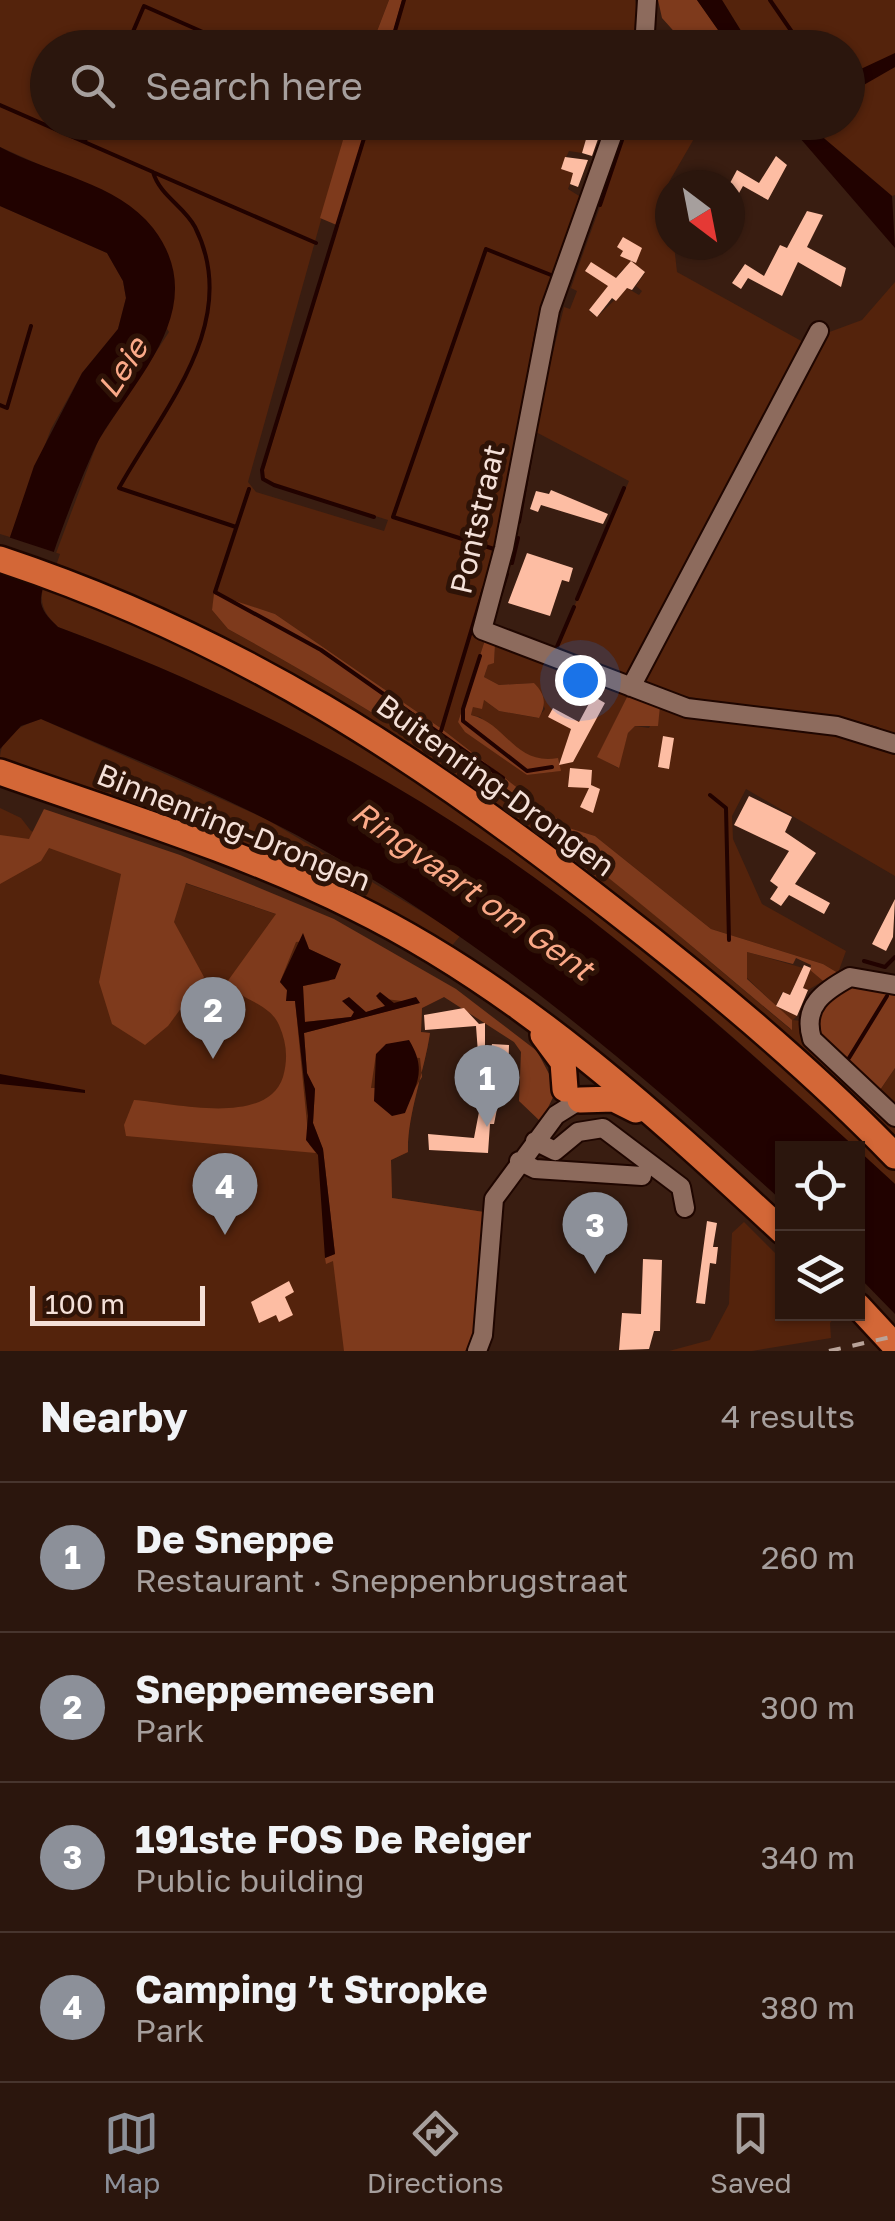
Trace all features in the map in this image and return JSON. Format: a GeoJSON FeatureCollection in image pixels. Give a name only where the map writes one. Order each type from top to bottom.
{"type":"FeatureCollection","features":[{"type":"Feature","properties":{"kind":"highway","name":"Buitenring-Drongen"},"geometry":{"type":"LineString","coordinates":[[0,559],[85,589],[276,678],[349,719],[502,821],[676,958],[895,1156]]}},
{"type":"Feature","properties":{"kind":"highway","name":"Binnenring-Drongen"},"geometry":{"type":"LineString","coordinates":[[0,772],[250,861],[343,901],[443,956],[535,1017],[654,1113],[775,1224]]}},
{"type":"Feature","properties":{"kind":"highway"},"geometry":{"type":"LineString","coordinates":[[535,1017],[563,1062],[572,1094],[614,1098],[654,1113]]}},
{"type":"Feature","properties":{"kind":"highway"},"geometry":{"type":"LineString","coordinates":[[865,1314],[895,1346]]}},
{"type":"Feature","properties":{"kind":"street"},"geometry":{"type":"LineString","coordinates":[[645,30],[646,0]]}},
{"type":"Feature","properties":{"kind":"street","name":"Pontstraat"},"geometry":{"type":"LineString","coordinates":[[611,140],[550,310],[504,548],[481,624],[488,634],[687,708],[838,726],[895,744]]}},
{"type":"Feature","properties":{"kind":"street"},"geometry":{"type":"LineString","coordinates":[[631,688],[819,331]]}},
{"type":"Feature","properties":{"kind":"street"},"geometry":{"type":"LineString","coordinates":[[895,985],[850,977],[820,996],[810,1014],[812,1039],[895,1117]]}},
{"type":"Feature","properties":{"kind":"street"},"geometry":{"type":"LineString","coordinates":[[477,1351],[483,1335],[494,1199],[519,1160],[572,1094]]}},
{"type":"Feature","properties":{"kind":"street"},"geometry":{"type":"LineString","coordinates":[[534,1141],[556,1152],[578,1132],[603,1128],[680,1187],[685,1208]]}},
{"type":"Feature","properties":{"kind":"street"},"geometry":{"type":"LineString","coordinates":[[519,1160],[535,1169],[642,1176]]}},
{"type":"Feature","properties":{"kind":"shaded area"},"geometry":{"type":"Polygon","coordinates":[[[0,0],[389,0],[378,30],[30,30],[30,140],[343,140],[248,482],[256,492],[384,531],[388,520],[261,480],[363,140],[586,140],[582,153],[569,151],[561,168],[578,162],[568,189],[584,199],[553,277],[486,637],[458,722],[527,775],[560,771],[521,753],[480,717],[471,715],[473,706],[484,700],[499,711],[538,718],[545,709],[534,683],[499,685],[484,677],[488,665],[494,662],[495,645],[628,695],[598,757],[618,768],[628,733],[635,726],[649,728],[660,706],[683,717],[836,734],[895,753],[895,876],[746,789],[732,816],[733,839],[762,904],[846,951],[838,973],[823,964],[711,929],[595,836],[569,828],[442,729],[275,614],[215,595],[212,610],[228,629],[404,733],[543,827],[790,1029],[791,1020],[777,1006],[797,1016],[793,1020],[816,1023],[879,1092],[895,1068],[895,1184],[865,1157],[865,1141],[847,1141],[648,965],[489,846],[334,752],[226,697],[58,627],[50,618],[44,610],[43,588],[98,441],[169,332],[72,179],[0,147],[0,0]]]}},
{"type":"Feature","properties":{"kind":"shaded area"},"geometry":{"type":"Polygon","coordinates":[[[389,0],[402,0],[394,30],[378,30],[389,0]]]}},
{"type":"Feature","properties":{"kind":"shaded area"},"geometry":{"type":"Polygon","coordinates":[[[402,0],[635,0],[638,19],[636,30],[394,30],[402,0]]]}},
{"type":"Feature","properties":{"kind":"shaded area"},"geometry":{"type":"Polygon","coordinates":[[[658,0],[697,0],[718,30],[673,30],[662,18],[658,0]]]}},
{"type":"Feature","properties":{"kind":"shaded area"},"geometry":{"type":"Polygon","coordinates":[[[722,0],[895,0],[895,55],[865,68],[865,30],[741,30],[722,0]]]}},
{"type":"Feature","properties":{"kind":"shaded area"},"geometry":{"type":"Polygon","coordinates":[[[895,67],[892,196],[826,140],[865,140],[865,80],[895,67]]]}},
{"type":"Feature","properties":{"kind":"shaded area"},"geometry":{"type":"Polygon","coordinates":[[[343,140],[363,140],[339,226],[320,218],[343,140]]]}},
{"type":"Feature","properties":{"kind":"shaded area"},"geometry":{"type":"Polygon","coordinates":[[[624,140],[693,140],[676,170],[655,170],[655,260],[676,260],[677,272],[805,343],[630,677],[557,646],[629,481],[534,431],[564,307],[570,309],[577,291],[571,288],[624,140]],[[640,268],[623,269],[589,311],[597,317],[627,288],[639,295],[642,291],[636,286],[645,273],[640,268]]]}},
{"type":"Feature","properties":{"kind":"shaded area"},"geometry":{"type":"Polygon","coordinates":[[[0,206],[107,253],[123,281],[126,298],[118,329],[82,373],[51,429],[10,537],[0,534],[0,206]]]}},
{"type":"Feature","properties":{"kind":"shaded area"},"geometry":{"type":"Polygon","coordinates":[[[895,282],[895,738],[670,693],[642,681],[824,334],[862,320],[895,282]]]}},
{"type":"Feature","properties":{"kind":"shaded area"},"geometry":{"type":"Polygon","coordinates":[[[214,594],[275,614],[442,729],[569,828],[595,836],[711,929],[823,964],[838,973],[823,981],[810,970],[811,965],[796,958],[793,964],[747,952],[747,979],[792,1020],[792,1030],[616,884],[507,801],[370,711],[228,629],[212,610],[214,594]]]}},
{"type":"Feature","properties":{"kind":"shaded area"},"geometry":{"type":"Polygon","coordinates":[[[486,637],[495,645],[494,663],[488,665],[484,677],[499,685],[534,683],[544,704],[539,718],[499,711],[484,700],[482,709],[473,707],[471,715],[483,719],[531,756],[558,758],[561,771],[527,775],[465,732],[458,722],[486,637]]]}},
{"type":"Feature","properties":{"kind":"shaded area"},"geometry":{"type":"Polygon","coordinates":[[[628,695],[660,706],[658,726],[635,726],[628,733],[619,768],[597,757],[628,695]]]}},
{"type":"Feature","properties":{"kind":"shaded area"},"geometry":{"type":"Polygon","coordinates":[[[41,719],[266,819],[461,935],[448,950],[0,760],[7,738],[41,719]]]}},
{"type":"Feature","properties":{"kind":"shaded area"},"geometry":{"type":"Polygon","coordinates":[[[0,808],[21,818],[31,831],[305,924],[444,997],[422,1008],[421,1032],[430,1033],[410,1123],[408,1152],[391,1160],[392,1198],[484,1212],[465,1351],[0,1351],[0,808]]]}},
{"type":"Feature","properties":{"kind":"shaded area"},"geometry":{"type":"Polygon","coordinates":[[[44,809],[180,855],[334,919],[456,989],[537,1051],[557,1089],[541,1122],[519,1101],[521,1052],[514,1042],[444,997],[422,1008],[421,1032],[430,1033],[422,1073],[420,1058],[376,1054],[371,1088],[415,1088],[420,1081],[408,1152],[391,1160],[392,1198],[484,1212],[476,1334],[465,1351],[344,1351],[333,1261],[326,1264],[325,1258],[335,1254],[323,1149],[313,1123],[315,1089],[307,1074],[304,1033],[419,1003],[377,998],[386,1006],[351,1017],[304,1022],[303,986],[329,981],[341,964],[309,949],[306,941],[296,942],[280,982],[295,1000],[309,1144],[316,1153],[126,1136],[124,1125],[134,1100],[239,1107],[259,1102],[274,1092],[286,1064],[279,1025],[268,1011],[227,982],[276,914],[186,883],[174,922],[204,977],[168,1026],[145,1045],[112,1024],[99,982],[121,874],[49,848],[41,861],[0,884],[0,835],[29,839],[44,809]]]}},
{"type":"Feature","properties":{"kind":"shaded area"},"geometry":{"type":"Polygon","coordinates":[[[747,952],[810,970],[823,981],[808,990],[795,984],[790,995],[782,992],[776,1006],[747,978],[747,952]]]}},
{"type":"Feature","properties":{"kind":"shaded area"},"geometry":{"type":"Polygon","coordinates":[[[852,983],[895,991],[895,1068],[878,1093],[818,1035],[819,1008],[852,983]]]}},
{"type":"Feature","properties":{"kind":"shaded area"},"geometry":{"type":"Polygon","coordinates":[[[744,1222],[775,1253],[775,1321],[832,1321],[831,1338],[752,1351],[669,1351],[710,1340],[729,1304],[732,1233],[744,1222]]]}},
{"type":"Feature","properties":{"kind":"water"},"geometry":{"type":"Polygon","coordinates":[[[697,0],[722,0],[741,30],[718,30],[697,0]]]}},
{"type":"Feature","properties":{"kind":"water"},"geometry":{"type":"Polygon","coordinates":[[[895,53],[895,67],[865,84],[865,67],[895,53]]]}},
{"type":"Feature","properties":{"kind":"water"},"geometry":{"type":"Polygon","coordinates":[[[802,140],[826,140],[892,196],[895,248],[802,140]]]}},
{"type":"Feature","properties":{"kind":"water"},"geometry":{"type":"Polygon","coordinates":[[[0,147],[102,189],[138,212],[153,228],[169,257],[175,284],[172,312],[163,338],[100,438],[65,521],[42,591],[41,603],[48,616],[58,627],[226,697],[334,752],[489,846],[632,952],[848,1141],[775,1141],[775,1195],[569,1018],[456,934],[337,858],[229,801],[41,719],[21,726],[0,749],[0,567],[34,466],[82,373],[118,329],[126,298],[123,281],[107,253],[0,206],[0,147]]]}},
{"type":"Feature","properties":{"kind":"water"},"geometry":{"type":"Polygon","coordinates":[[[303,933],[309,949],[341,964],[335,979],[303,986],[305,1022],[351,1017],[354,1012],[342,1001],[349,997],[366,1012],[385,1006],[376,996],[380,992],[394,1003],[416,997],[420,1003],[304,1033],[307,1073],[315,1089],[313,1123],[323,1149],[335,1254],[325,1258],[318,1155],[306,1140],[308,1116],[295,1001],[286,1001],[287,990],[280,982],[303,933]]]}},
{"type":"Feature","properties":{"kind":"water"},"geometry":{"type":"Polygon","coordinates":[[[409,1040],[418,1060],[418,1076],[405,1113],[392,1116],[374,1101],[376,1054],[386,1044],[409,1040]]]}},
{"type":"Feature","properties":{"kind":"water"},"geometry":{"type":"Polygon","coordinates":[[[0,1074],[85,1090],[85,1093],[0,1084],[0,1074]]]}},
{"type":"Feature","properties":{"kind":"water"},"geometry":{"type":"Polygon","coordinates":[[[865,1156],[895,1184],[895,1314],[865,1283],[865,1156]]]}},
{"type":"Feature","properties":{"kind":"pier"},"geometry":{"type":"Polygon","coordinates":[[[5,536],[60,554],[49,586],[0,551],[5,536]]]}},
{"type":"Feature","properties":{"kind":"building"},"geometry":{"type":"Polygon","coordinates":[[[586,140],[598,140],[592,156],[582,153],[586,140]]]}},
{"type":"Feature","properties":{"kind":"building"},"geometry":{"type":"Polygon","coordinates":[[[776,156],[787,165],[768,200],[745,187],[745,175],[759,183],[776,156]]]}},
{"type":"Feature","properties":{"kind":"building"},"geometry":{"type":"Polygon","coordinates":[[[565,157],[588,160],[578,187],[570,184],[573,173],[561,169],[565,157]]]}},
{"type":"Feature","properties":{"kind":"building"},"geometry":{"type":"Polygon","coordinates":[[[807,211],[823,215],[807,247],[846,268],[841,287],[798,262],[782,296],[748,278],[741,289],[732,283],[745,264],[764,276],[780,245],[787,248],[807,211]]]}},
{"type":"Feature","properties":{"kind":"building"},"geometry":{"type":"Polygon","coordinates":[[[623,237],[642,248],[636,263],[620,256],[623,251],[617,247],[623,237]]]}},
{"type":"Feature","properties":{"kind":"building"},"geometry":{"type":"Polygon","coordinates":[[[631,261],[645,272],[632,290],[627,288],[616,301],[612,298],[597,317],[589,310],[608,286],[585,271],[591,262],[616,278],[631,261]]]}},
{"type":"Feature","properties":{"kind":"building"},"geometry":{"type":"Polygon","coordinates":[[[551,490],[608,514],[603,524],[541,505],[538,512],[530,509],[536,491],[549,494],[551,490]]]}},
{"type":"Feature","properties":{"kind":"building"},"geometry":{"type":"Polygon","coordinates":[[[527,553],[573,568],[569,582],[562,580],[550,616],[508,603],[527,553]]]}},
{"type":"Feature","properties":{"kind":"building"},"geometry":{"type":"Polygon","coordinates":[[[593,696],[605,703],[573,762],[559,765],[571,729],[548,717],[553,708],[579,722],[593,696]]]}},
{"type":"Feature","properties":{"kind":"building"},"geometry":{"type":"Polygon","coordinates":[[[663,736],[674,738],[669,769],[658,767],[663,736]]]}},
{"type":"Feature","properties":{"kind":"building"},"geometry":{"type":"Polygon","coordinates":[[[570,768],[592,770],[591,785],[600,789],[593,813],[580,807],[589,788],[568,787],[570,768]]]}},
{"type":"Feature","properties":{"kind":"building"},"geometry":{"type":"Polygon","coordinates":[[[749,796],[792,817],[785,832],[816,853],[795,884],[830,903],[824,914],[789,895],[781,906],[770,899],[778,887],[770,881],[789,851],[734,825],[749,796]]]}},
{"type":"Feature","properties":{"kind":"building"},"geometry":{"type":"Polygon","coordinates":[[[895,899],[893,937],[886,951],[872,944],[895,899]]]}},
{"type":"Feature","properties":{"kind":"building"},"geometry":{"type":"Polygon","coordinates":[[[804,965],[811,968],[803,988],[808,990],[797,1016],[776,1006],[783,992],[790,995],[804,965]]]}},
{"type":"Feature","properties":{"kind":"building"},"geometry":{"type":"Polygon","coordinates":[[[464,1008],[479,1024],[485,1023],[485,1052],[478,1053],[476,1026],[425,1030],[424,1015],[464,1008]]]}},
{"type":"Feature","properties":{"kind":"building"},"geometry":{"type":"Polygon","coordinates":[[[492,1044],[509,1045],[508,1080],[507,1094],[500,1094],[494,1124],[490,1124],[488,1153],[429,1150],[428,1134],[474,1138],[492,1044]]]}},
{"type":"Feature","properties":{"kind":"building"},"geometry":{"type":"Polygon","coordinates":[[[707,1221],[717,1223],[713,1247],[718,1247],[716,1264],[710,1263],[705,1304],[696,1303],[707,1221]]]}},
{"type":"Feature","properties":{"kind":"building"},"geometry":{"type":"Polygon","coordinates":[[[643,1259],[662,1260],[660,1331],[654,1331],[649,1349],[619,1350],[622,1313],[641,1314],[643,1259]]]}},
{"type":"Feature","properties":{"kind":"building"},"geometry":{"type":"Polygon","coordinates":[[[289,1281],[294,1292],[285,1297],[293,1315],[279,1322],[276,1315],[259,1323],[251,1302],[289,1281]]]}},
{"type":"Feature","properties":{"kind":"waterway"},"geometry":{"type":"LineString","coordinates":[[395,30],[404,0]]}},
{"type":"Feature","properties":{"kind":"waterway"},"geometry":{"type":"LineString","coordinates":[[770,0],[791,30]]}},
{"type":"Feature","properties":{"kind":"waterway"},"geometry":{"type":"LineString","coordinates":[[134,30],[144,6],[198,30]]}},
{"type":"Feature","properties":{"kind":"waterway"},"geometry":{"type":"LineString","coordinates":[[0,105],[30,118]]}},
{"type":"Feature","properties":{"kind":"waterway"},"geometry":{"type":"LineString","coordinates":[[80,140],[153,172],[161,188],[195,227],[207,262],[209,297],[203,331],[191,364],[119,488],[236,527]]}},
{"type":"Feature","properties":{"kind":"waterway"},"geometry":{"type":"LineString","coordinates":[[363,140],[262,470],[263,479],[274,485],[374,517]]}},
{"type":"Feature","properties":{"kind":"waterway"},"geometry":{"type":"LineString","coordinates":[[600,205],[622,140]]}},
{"type":"Feature","properties":{"kind":"waterway"},"geometry":{"type":"LineString","coordinates":[[155,173],[316,243]]}},
{"type":"Feature","properties":{"kind":"waterway"},"geometry":{"type":"LineString","coordinates":[[494,549],[393,517],[486,249],[556,277]]}},
{"type":"Feature","properties":{"kind":"waterway"},"geometry":{"type":"LineString","coordinates":[[0,405],[7,408],[31,326]]}},
{"type":"Feature","properties":{"kind":"waterway"},"geometry":{"type":"LineString","coordinates":[[530,370],[537,330]]}},
{"type":"Feature","properties":{"kind":"waterway"},"geometry":{"type":"LineString","coordinates":[[519,522],[532,448]]}},
{"type":"Feature","properties":{"kind":"waterway"},"geometry":{"type":"LineString","coordinates":[[577,599],[624,488]]}},
{"type":"Feature","properties":{"kind":"waterway"},"geometry":{"type":"LineString","coordinates":[[249,489],[215,592],[321,650],[503,778]]}},
{"type":"Feature","properties":{"kind":"waterway"},"geometry":{"type":"LineString","coordinates":[[512,563],[518,538]]}},
{"type":"Feature","properties":{"kind":"waterway"},"geometry":{"type":"LineString","coordinates":[[500,596],[507,574]]}},
{"type":"Feature","properties":{"kind":"waterway"},"geometry":{"type":"LineString","coordinates":[[441,731],[484,588]]}},
{"type":"Feature","properties":{"kind":"waterway"},"geometry":{"type":"LineString","coordinates":[[556,649],[574,607]]}},
{"type":"Feature","properties":{"kind":"waterway"},"geometry":{"type":"LineString","coordinates":[[480,656],[463,709],[463,721],[527,771],[552,767]]}},
{"type":"Feature","properties":{"kind":"waterway"},"geometry":{"type":"LineString","coordinates":[[852,722],[877,729]]}},
{"type":"Feature","properties":{"kind":"waterway"},"geometry":{"type":"LineString","coordinates":[[710,795],[726,808],[729,940]]}},
{"type":"Feature","properties":{"kind":"waterway"},"geometry":{"type":"LineString","coordinates":[[864,961],[885,967],[895,957]]}},
{"type":"Feature","properties":{"kind":"waterway"},"geometry":{"type":"LineString","coordinates":[[849,1058],[887,996]]}},
{"type":"Feature","properties":{"kind":"railway"},"geometry":{"type":"LineString","coordinates":[[829,1351],[895,1336]]}},
{"type":"Feature","properties":{"kind":"place","name":"Sneppemeersen"},"geometry":{"type":"Point","coordinates":[213,1059]}},
{"type":"Feature","properties":{"kind":"place","name":"De Sneppe"},"geometry":{"type":"Point","coordinates":[487,1127]}},
{"type":"Feature","properties":{"kind":"place","name":"Camping ’t Stropke"},"geometry":{"type":"Point","coordinates":[225,1235]}},
{"type":"Feature","properties":{"kind":"place","name":"191ste FOS De Reiger"},"geometry":{"type":"Point","coordinates":[595,1274]}},
{"type":"Feature","properties":{"kind":"water label","name":"Leie"},"geometry":{"type":"Point","coordinates":[122,367]}},
{"type":"Feature","properties":{"kind":"water label","name":"Ringvaart om Gent"},"geometry":{"type":"Point","coordinates":[473,890]}}]}
